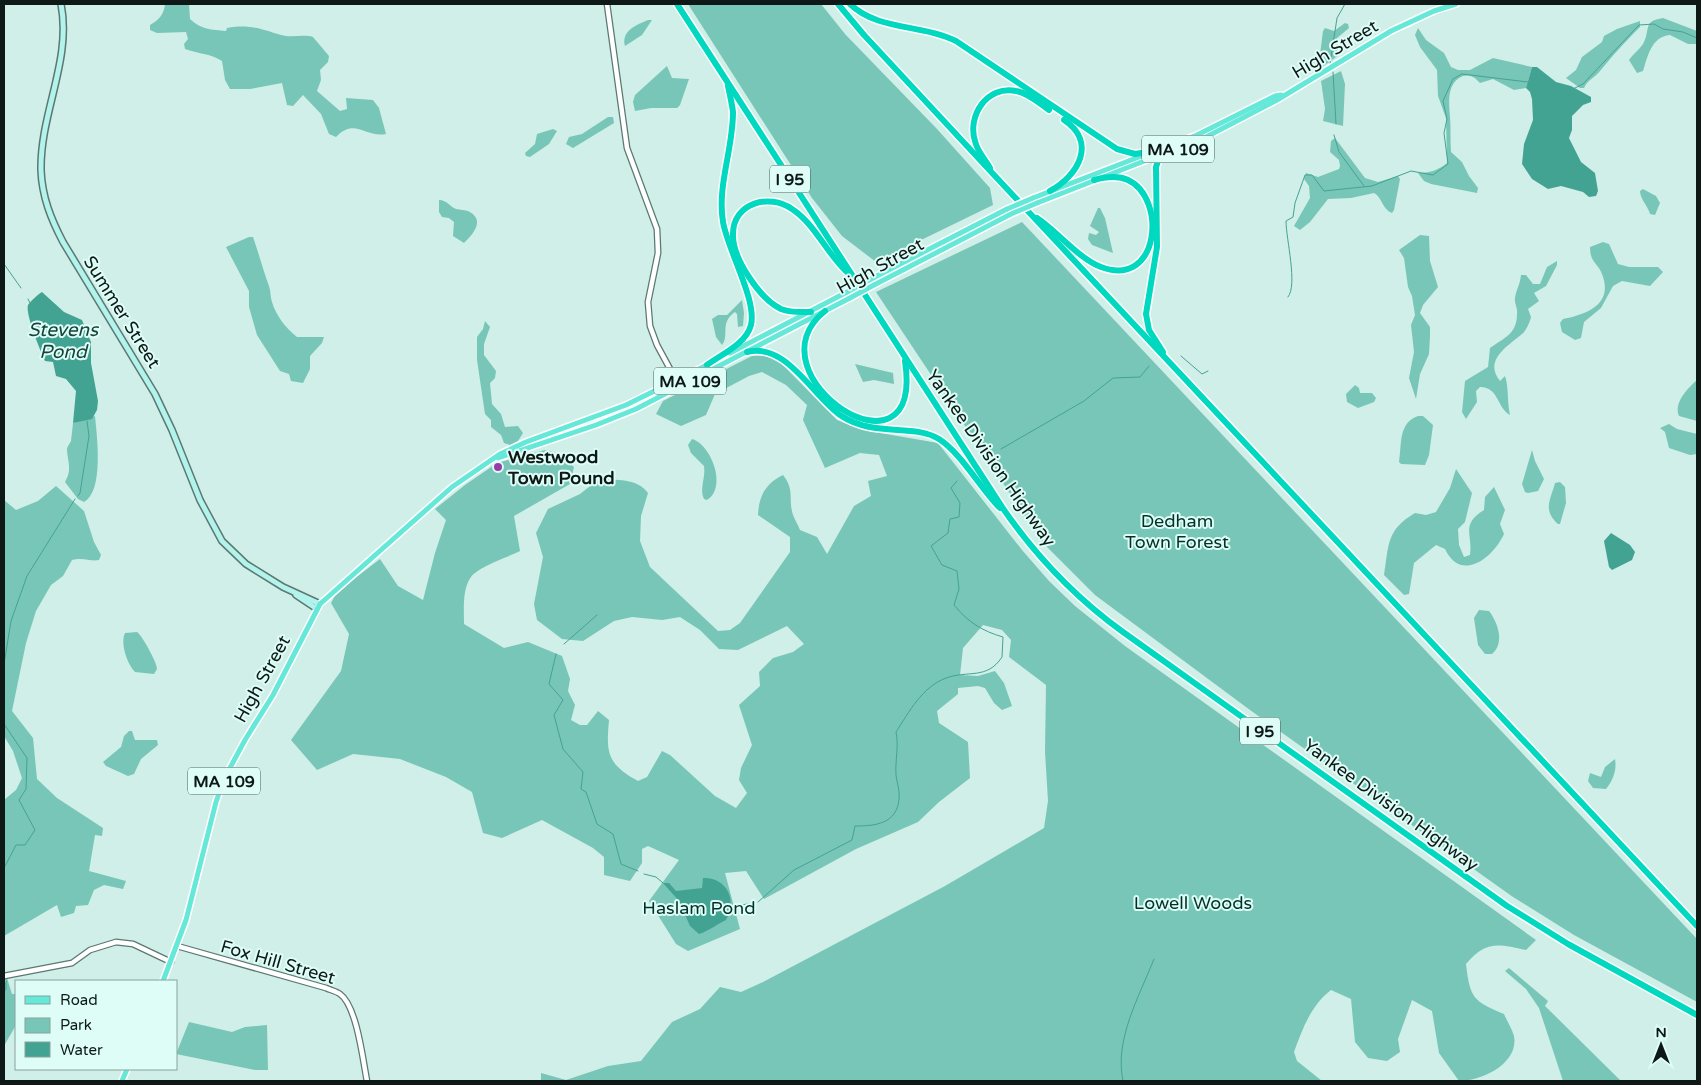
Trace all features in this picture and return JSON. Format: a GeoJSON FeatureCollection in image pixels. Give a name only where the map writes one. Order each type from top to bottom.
{"type":"FeatureCollection","features":[{"type":"Feature","properties":{"kind":"highway","name":"Yankee Division Highway"},"geometry":{"type":"LineString","coordinates":[[677,4],[904,358],[1011,519],[1062,580],[1094,610],[1129,637],[1507,906],[1562,940],[1697,1015]]}},
{"type":"Feature","properties":{"kind":"highway"},"geometry":{"type":"LineString","coordinates":[[838,4],[874,46],[996,178],[1697,926]]}},
{"type":"Feature","properties":{"kind":"highway"},"geometry":{"type":"LineString","coordinates":[[850,4],[872,19],[939,33],[956,41],[1070,119],[1121,151],[1135,154],[1154,151]]}},
{"type":"Feature","properties":{"kind":"highway"},"geometry":{"type":"LineString","coordinates":[[707,364],[742,340],[748,332],[752,319],[750,304],[728,241],[722,213],[722,189],[733,114],[726,80]]}},
{"type":"Feature","properties":{"kind":"highway"},"geometry":{"type":"LineString","coordinates":[[996,178],[975,144],[974,120],[980,106],[992,95],[1004,91],[1016,91],[1028,96],[1067,122],[1079,137],[1081,154],[1075,171],[1050,191]]}},
{"type":"Feature","properties":{"kind":"highway"},"geometry":{"type":"LineString","coordinates":[[1165,153],[1159,158],[1156,167],[1157,247],[1146,314],[1149,330],[1168,361]]}},
{"type":"Feature","properties":{"kind":"highway"},"geometry":{"type":"LineString","coordinates":[[1029,213],[1049,226],[1095,265],[1118,270],[1134,266],[1147,254],[1152,240],[1151,222],[1144,197],[1135,184],[1125,179],[1111,177],[1094,180]]}},
{"type":"Feature","properties":{"kind":"highway"},"geometry":{"type":"LineString","coordinates":[[811,312],[792,312],[777,307],[767,298],[749,275],[737,252],[733,237],[735,223],[745,208],[767,201],[791,208],[838,263],[854,278]]}},
{"type":"Feature","properties":{"kind":"highway"},"geometry":{"type":"LineString","coordinates":[[825,312],[814,321],[806,334],[803,345],[806,359],[812,376],[824,393],[851,415],[861,420],[875,422],[888,419],[897,412],[904,403],[907,390],[904,358]]}},
{"type":"Feature","properties":{"kind":"highway"},"geometry":{"type":"LineString","coordinates":[[747,352],[762,350],[778,355],[828,405],[854,423],[876,429],[925,434],[938,439],[949,448],[991,499],[1011,519]]}},
{"type":"Feature","properties":{"kind":"main road","name":"Summer Street"},"geometry":{"type":"LineString","coordinates":[[61,4],[65,33],[44,138],[41,168],[43,191],[50,216],[63,242],[155,394],[215,531],[227,546],[246,564],[318,606]]}},
{"type":"Feature","properties":{"kind":"main road","name":"High Street"},"geometry":{"type":"LineString","coordinates":[[491,461],[628,412],[825,312],[1011,214],[1208,136],[1277,100],[1282,95],[1391,31],[1434,10],[1456,4]]}},
{"type":"Feature","properties":{"kind":"main road","name":"High Street"},"geometry":{"type":"LineString","coordinates":[[163,980],[177,946],[224,780],[245,740],[274,692],[318,606],[445,493],[491,461],[520,444],[618,408],[811,312],[1007,209],[1191,138],[1275,96],[1282,95]]}},
{"type":"Feature","properties":{"kind":"street"},"geometry":{"type":"LineString","coordinates":[[607,4],[626,142],[631,164],[657,226],[658,246],[648,299],[650,326],[656,345],[676,380]]}},
{"type":"Feature","properties":{"kind":"street"},"geometry":{"type":"LineString","coordinates":[[4,976],[63,966],[72,963],[97,947],[116,942],[133,944],[171,962]]}},
{"type":"Feature","properties":{"kind":"street","name":"Fox Hill Street"},"geometry":{"type":"LineString","coordinates":[[177,946],[326,988],[340,994],[349,1006],[353,1017],[367,1081]]}},
{"type":"Feature","properties":{"kind":"green space"},"geometry":{"type":"Polygon","coordinates":[[[165,4],[189,4],[190,19],[202,27],[226,31],[227,28],[249,27],[285,36],[313,37],[329,56],[328,62],[320,70],[321,80],[317,91],[340,111],[347,109],[346,98],[373,100],[379,108],[386,134],[372,133],[355,128],[343,131],[336,137],[329,134],[321,114],[303,95],[293,106],[287,105],[282,83],[250,89],[230,89],[225,80],[222,61],[213,56],[185,49],[184,44],[188,39],[186,32],[157,33],[150,30],[150,25],[164,11],[165,4]]]}},
{"type":"Feature","properties":{"kind":"green space"},"geometry":{"type":"Polygon","coordinates":[[[688,4],[821,4],[845,34],[937,129],[990,188],[993,205],[876,262],[842,236],[812,198],[688,4]]]}},
{"type":"Feature","properties":{"kind":"green space"},"geometry":{"type":"Polygon","coordinates":[[[1663,18],[1697,31],[1697,44],[1688,44],[1670,35],[1658,39],[1651,48],[1643,71],[1637,73],[1629,60],[1643,44],[1648,27],[1652,21],[1663,18]]]}},
{"type":"Feature","properties":{"kind":"green space"},"geometry":{"type":"Polygon","coordinates":[[[652,20],[642,35],[625,46],[624,41],[627,32],[634,26],[652,20]]]}},
{"type":"Feature","properties":{"kind":"green space"},"geometry":{"type":"Polygon","coordinates":[[[1640,21],[1640,27],[1584,88],[1580,88],[1566,78],[1576,70],[1582,57],[1602,42],[1604,36],[1640,21]]]}},
{"type":"Feature","properties":{"kind":"green space"},"geometry":{"type":"Polygon","coordinates":[[[1345,23],[1348,24],[1349,28],[1337,38],[1339,55],[1318,70],[1323,31],[1325,28],[1334,31],[1345,23]]]}},
{"type":"Feature","properties":{"kind":"green space"},"geometry":{"type":"Polygon","coordinates":[[[1418,28],[1426,40],[1444,53],[1451,67],[1458,70],[1470,70],[1493,58],[1532,67],[1526,88],[1514,90],[1493,79],[1480,83],[1468,75],[1458,79],[1451,88],[1449,100],[1451,152],[1462,162],[1478,188],[1477,193],[1431,184],[1424,181],[1418,173],[1434,171],[1447,163],[1446,118],[1438,96],[1437,70],[1420,47],[1415,35],[1418,28]]]}},
{"type":"Feature","properties":{"kind":"green space"},"geometry":{"type":"Polygon","coordinates":[[[667,66],[672,78],[689,79],[680,105],[677,108],[651,108],[635,111],[633,102],[635,95],[667,66]]]}},
{"type":"Feature","properties":{"kind":"green space"},"geometry":{"type":"Polygon","coordinates":[[[1341,71],[1345,84],[1343,126],[1323,121],[1325,109],[1321,81],[1341,71]]]}},
{"type":"Feature","properties":{"kind":"green space"},"geometry":{"type":"Polygon","coordinates":[[[608,117],[613,117],[614,123],[573,148],[566,144],[569,137],[582,134],[608,117]]]}},
{"type":"Feature","properties":{"kind":"green space"},"geometry":{"type":"Polygon","coordinates":[[[553,129],[557,131],[549,144],[530,157],[526,156],[525,153],[535,144],[537,134],[553,129]]]}},
{"type":"Feature","properties":{"kind":"green space"},"geometry":{"type":"Polygon","coordinates":[[[1335,138],[1365,178],[1378,182],[1398,176],[1400,179],[1394,210],[1392,213],[1389,211],[1374,193],[1351,198],[1328,199],[1310,222],[1300,230],[1294,226],[1310,198],[1309,186],[1304,179],[1306,173],[1318,177],[1339,169],[1339,160],[1330,152],[1331,141],[1335,138]]]}},
{"type":"Feature","properties":{"kind":"green space"},"geometry":{"type":"Polygon","coordinates":[[[1643,189],[1656,196],[1660,203],[1655,215],[1650,214],[1641,197],[1640,191],[1643,189]]]}},
{"type":"Feature","properties":{"kind":"green space"},"geometry":{"type":"Polygon","coordinates":[[[439,200],[456,209],[468,211],[476,219],[477,223],[474,231],[464,243],[453,236],[454,222],[449,218],[442,217],[439,212],[439,200]]]}},
{"type":"Feature","properties":{"kind":"green space"},"geometry":{"type":"Polygon","coordinates":[[[1098,208],[1100,208],[1105,218],[1113,253],[1092,245],[1088,239],[1089,233],[1096,235],[1099,232],[1090,226],[1098,208]]]}},
{"type":"Feature","properties":{"kind":"green space","name":"Dedham Town Forest"},"geometry":{"type":"Polygon","coordinates":[[[1022,222],[1697,939],[1697,1002],[1574,935],[1513,897],[1250,710],[1095,595],[1042,542],[876,292],[1022,222]]]}},
{"type":"Feature","properties":{"kind":"green space"},"geometry":{"type":"Polygon","coordinates":[[[1420,235],[1429,236],[1430,261],[1438,287],[1423,305],[1420,313],[1430,327],[1430,336],[1429,354],[1420,374],[1416,399],[1409,378],[1414,352],[1411,325],[1415,315],[1412,296],[1408,287],[1404,258],[1399,250],[1420,235]]]}},
{"type":"Feature","properties":{"kind":"green space"},"geometry":{"type":"Polygon","coordinates":[[[253,237],[270,288],[272,302],[282,321],[297,337],[324,337],[322,343],[310,356],[310,369],[303,383],[291,381],[289,374],[280,371],[257,335],[249,307],[249,291],[226,247],[253,237]]]}},
{"type":"Feature","properties":{"kind":"green space"},"geometry":{"type":"Polygon","coordinates":[[[1603,242],[1609,244],[1618,264],[1629,267],[1658,267],[1663,272],[1650,286],[1622,281],[1613,286],[1601,308],[1584,322],[1581,338],[1575,340],[1562,332],[1560,323],[1563,319],[1589,311],[1601,301],[1605,285],[1602,274],[1591,256],[1590,247],[1603,242]]]}},
{"type":"Feature","properties":{"kind":"green space"},"geometry":{"type":"Polygon","coordinates":[[[1557,261],[1557,265],[1546,286],[1534,293],[1539,301],[1528,309],[1531,317],[1526,329],[1499,354],[1494,366],[1495,373],[1500,381],[1505,376],[1510,415],[1502,408],[1491,390],[1480,387],[1476,391],[1477,402],[1466,419],[1462,412],[1465,381],[1488,367],[1490,348],[1509,335],[1515,326],[1517,312],[1515,298],[1521,275],[1526,275],[1533,284],[1540,284],[1547,267],[1557,261]]]}},
{"type":"Feature","properties":{"kind":"green space"},"geometry":{"type":"Polygon","coordinates":[[[742,300],[743,326],[738,327],[737,314],[735,312],[730,316],[727,320],[722,345],[716,337],[712,319],[718,315],[727,315],[742,300]]]}},
{"type":"Feature","properties":{"kind":"green space"},"geometry":{"type":"Polygon","coordinates":[[[485,321],[490,327],[484,344],[484,355],[496,371],[495,378],[490,383],[492,404],[501,414],[505,427],[518,426],[523,433],[518,441],[510,445],[504,443],[501,435],[491,427],[491,420],[485,414],[477,360],[477,337],[483,329],[485,321]]]}},
{"type":"Feature","properties":{"kind":"green space"},"geometry":{"type":"Polygon","coordinates":[[[766,355],[778,360],[837,420],[863,430],[938,443],[1022,550],[1049,581],[1075,606],[1125,646],[1536,940],[1526,950],[1500,945],[1486,947],[1473,956],[1466,964],[1469,984],[1475,997],[1504,1014],[1513,1033],[1514,1046],[1511,1055],[1505,1063],[1478,1078],[1459,1081],[1439,1053],[1432,1011],[1412,1000],[1398,1039],[1400,1052],[1387,1061],[1368,1058],[1355,1042],[1351,999],[1331,990],[1313,1010],[1294,1052],[1297,1061],[1322,1081],[541,1081],[541,1073],[566,1080],[608,1066],[641,1061],[672,1022],[700,1009],[720,987],[741,992],[763,982],[945,886],[1044,828],[1048,801],[1045,752],[1046,685],[1009,657],[1011,640],[1002,630],[983,625],[963,648],[960,675],[978,676],[995,671],[1004,683],[1012,706],[1002,710],[994,703],[985,688],[978,686],[958,688],[958,694],[937,711],[939,723],[968,742],[970,778],[939,802],[918,822],[856,849],[764,899],[746,871],[725,873],[740,929],[688,951],[676,944],[649,901],[679,860],[648,846],[642,849],[642,863],[630,881],[604,875],[604,857],[593,848],[542,820],[502,838],[483,833],[472,792],[446,777],[400,759],[353,754],[317,770],[291,740],[341,671],[349,634],[331,603],[337,592],[380,559],[398,586],[423,600],[446,520],[435,509],[497,463],[545,450],[560,454],[574,467],[570,484],[514,516],[520,551],[486,566],[471,577],[465,593],[464,624],[504,648],[528,642],[562,656],[570,679],[568,691],[575,705],[571,720],[580,725],[587,725],[598,711],[609,720],[608,741],[611,756],[614,763],[628,775],[638,781],[647,777],[662,751],[670,755],[715,796],[736,808],[747,793],[739,780],[741,768],[752,745],[739,705],[760,686],[759,672],[773,658],[793,652],[804,644],[787,626],[738,650],[719,649],[700,630],[680,617],[662,620],[632,617],[614,621],[583,641],[562,639],[537,620],[534,604],[543,557],[536,533],[548,509],[580,494],[599,479],[632,482],[644,488],[648,493],[641,516],[640,541],[650,567],[718,631],[730,630],[740,623],[790,552],[790,537],[758,515],[764,491],[772,482],[783,475],[787,480],[793,515],[800,530],[817,537],[827,554],[854,506],[871,496],[868,481],[887,476],[879,455],[860,453],[825,468],[803,420],[807,405],[786,385],[762,372],[749,376],[715,394],[706,415],[681,426],[656,414],[663,401],[752,356],[766,355]]]}},
{"type":"Feature","properties":{"kind":"green space"},"geometry":{"type":"Polygon","coordinates":[[[855,364],[893,373],[894,384],[874,380],[863,382],[855,364]]]}},
{"type":"Feature","properties":{"kind":"green space"},"geometry":{"type":"Polygon","coordinates":[[[1697,380],[1697,421],[1679,416],[1678,406],[1682,396],[1697,380]]]}},
{"type":"Feature","properties":{"kind":"green space"},"geometry":{"type":"Polygon","coordinates":[[[1355,385],[1359,388],[1360,393],[1372,393],[1376,398],[1374,402],[1358,408],[1347,402],[1346,394],[1355,385]]]}},
{"type":"Feature","properties":{"kind":"green space"},"geometry":{"type":"Polygon","coordinates":[[[95,416],[98,450],[97,475],[90,496],[84,502],[78,499],[65,482],[69,473],[67,448],[71,441],[73,423],[95,416]]]}},
{"type":"Feature","properties":{"kind":"green space"},"geometry":{"type":"Polygon","coordinates":[[[1423,416],[1433,425],[1429,455],[1425,465],[1401,464],[1399,462],[1404,429],[1412,419],[1423,416]]]}},
{"type":"Feature","properties":{"kind":"green space"},"geometry":{"type":"Polygon","coordinates":[[[1669,424],[1677,429],[1697,434],[1697,454],[1690,455],[1669,448],[1665,432],[1660,428],[1669,424]]]}},
{"type":"Feature","properties":{"kind":"green space"},"geometry":{"type":"Polygon","coordinates":[[[692,439],[705,449],[711,457],[714,467],[716,486],[713,494],[707,500],[704,499],[702,491],[704,466],[691,453],[688,445],[692,439]]]}},
{"type":"Feature","properties":{"kind":"green space"},"geometry":{"type":"Polygon","coordinates":[[[1532,450],[1544,479],[1538,491],[1528,493],[1525,492],[1522,484],[1532,450]]]}},
{"type":"Feature","properties":{"kind":"green space"},"geometry":{"type":"Polygon","coordinates":[[[1456,469],[1472,493],[1465,522],[1458,529],[1459,545],[1464,557],[1470,555],[1469,530],[1472,520],[1484,510],[1485,497],[1494,487],[1505,510],[1500,524],[1504,534],[1499,543],[1485,558],[1468,566],[1459,564],[1452,559],[1445,549],[1436,545],[1414,563],[1409,594],[1404,595],[1384,575],[1390,539],[1399,526],[1415,513],[1426,515],[1436,512],[1450,488],[1456,469]]]}},
{"type":"Feature","properties":{"kind":"green space"},"geometry":{"type":"Polygon","coordinates":[[[1560,482],[1565,487],[1566,503],[1560,524],[1558,524],[1550,514],[1549,504],[1555,483],[1560,482]]]}},
{"type":"Feature","properties":{"kind":"green space"},"geometry":{"type":"Polygon","coordinates":[[[56,486],[84,511],[94,542],[101,555],[99,560],[72,560],[63,576],[51,585],[36,611],[26,643],[12,711],[33,738],[37,779],[57,798],[103,828],[102,836],[95,835],[89,871],[126,881],[123,889],[104,885],[94,890],[88,905],[76,906],[74,913],[61,917],[57,905],[4,936],[4,800],[16,790],[22,778],[13,751],[4,736],[4,500],[16,510],[38,501],[56,486]]]}},
{"type":"Feature","properties":{"kind":"green space"},"geometry":{"type":"Polygon","coordinates":[[[1479,610],[1489,611],[1499,633],[1498,644],[1492,654],[1485,654],[1478,645],[1474,618],[1479,610]]]}},
{"type":"Feature","properties":{"kind":"green space"},"geometry":{"type":"Polygon","coordinates":[[[137,632],[146,643],[155,661],[157,669],[154,674],[135,672],[127,659],[123,642],[125,633],[137,632]]]}},
{"type":"Feature","properties":{"kind":"green space"},"geometry":{"type":"Polygon","coordinates":[[[129,731],[132,731],[135,740],[157,740],[158,745],[141,759],[134,774],[128,776],[106,766],[103,762],[121,747],[124,736],[129,731]]]}},
{"type":"Feature","properties":{"kind":"green space"},"geometry":{"type":"Polygon","coordinates":[[[1615,759],[1614,775],[1606,789],[1593,788],[1588,781],[1590,773],[1601,777],[1605,767],[1615,759]]]}},
{"type":"Feature","properties":{"kind":"green space"},"geometry":{"type":"Polygon","coordinates":[[[1509,968],[1548,1001],[1545,1006],[1621,1081],[1563,1081],[1539,1008],[1526,989],[1505,971],[1509,968]]]}},
{"type":"Feature","properties":{"kind":"green space"},"geometry":{"type":"Polygon","coordinates":[[[7,978],[12,994],[15,994],[15,1027],[4,1046],[4,985],[7,978]]]}},
{"type":"Feature","properties":{"kind":"green space"},"geometry":{"type":"Polygon","coordinates":[[[189,1022],[232,1032],[245,1027],[267,1025],[268,1070],[255,1070],[178,1054],[178,1049],[189,1022]]]}},
{"type":"Feature","properties":{"kind":"water"},"geometry":{"type":"Polygon","coordinates":[[[1532,67],[1537,67],[1556,82],[1571,86],[1591,97],[1591,102],[1583,105],[1572,116],[1572,130],[1569,138],[1581,162],[1595,173],[1598,191],[1596,196],[1589,197],[1583,192],[1561,186],[1548,189],[1532,179],[1522,164],[1524,144],[1533,120],[1532,99],[1530,92],[1526,88],[1532,67]]]}},
{"type":"Feature","properties":{"kind":"water","name":"Stevens Pond"},"geometry":{"type":"Polygon","coordinates":[[[42,292],[64,312],[82,320],[91,342],[91,363],[98,401],[97,410],[92,419],[73,423],[76,391],[66,379],[56,376],[53,362],[45,361],[37,342],[29,316],[28,305],[42,292]]]}},
{"type":"Feature","properties":{"kind":"water"},"geometry":{"type":"Polygon","coordinates":[[[1611,533],[1630,545],[1635,552],[1632,560],[1612,570],[1609,567],[1604,541],[1611,533]]]}},
{"type":"Feature","properties":{"kind":"water"},"geometry":{"type":"Polygon","coordinates":[[[703,878],[718,881],[724,886],[728,892],[731,905],[726,920],[699,934],[690,926],[679,901],[663,883],[669,883],[676,891],[702,888],[703,878]]]}},
{"type":"Feature","properties":{"kind":"waterway"},"geometry":{"type":"LineString","coordinates":[[1330,64],[1337,18],[1345,4]]}},
{"type":"Feature","properties":{"kind":"waterway"},"geometry":{"type":"LineString","coordinates":[[1573,89],[1583,84],[1639,25],[1654,24],[1663,29],[1683,32],[1697,38]]}},
{"type":"Feature","properties":{"kind":"waterway"},"geometry":{"type":"LineString","coordinates":[[1333,72],[1336,124]]}},
{"type":"Feature","properties":{"kind":"waterway"},"geometry":{"type":"LineString","coordinates":[[1288,297],[1291,291],[1292,272],[1286,221],[1293,217],[1295,203],[1305,175],[1312,175],[1324,191],[1372,186],[1411,171],[1433,175],[1448,164],[1444,133],[1447,119],[1443,101],[1453,79],[1462,74],[1528,82]]}},
{"type":"Feature","properties":{"kind":"waterway"},"geometry":{"type":"LineString","coordinates":[[1334,135],[1339,152],[1364,186]]}},
{"type":"Feature","properties":{"kind":"waterway"},"geometry":{"type":"LineString","coordinates":[[4,264],[21,288]]}},
{"type":"Feature","properties":{"kind":"waterway"},"geometry":{"type":"LineString","coordinates":[[28,299],[30,303]]}},
{"type":"Feature","properties":{"kind":"waterway"},"geometry":{"type":"LineString","coordinates":[[1181,356],[1202,374],[1208,371]]}},
{"type":"Feature","properties":{"kind":"waterway"},"geometry":{"type":"LineString","coordinates":[[1001,449],[1084,401],[1113,378],[1140,377],[1149,366]]}},
{"type":"Feature","properties":{"kind":"waterway"},"geometry":{"type":"LineString","coordinates":[[78,496],[89,436],[87,421]]}},
{"type":"Feature","properties":{"kind":"waterway"},"geometry":{"type":"LineString","coordinates":[[758,902],[794,870],[852,840],[855,826],[884,822],[894,814],[899,799],[896,775],[896,732],[911,708],[937,682],[954,676],[983,672],[990,669],[1002,657],[1003,637],[988,632],[976,625],[954,605],[959,589],[957,571],[942,565],[931,546],[948,533],[950,519],[959,517],[960,503],[951,488],[957,481]]}},
{"type":"Feature","properties":{"kind":"waterway"},"geometry":{"type":"LineString","coordinates":[[4,664],[11,621],[27,576],[75,499]]}},
{"type":"Feature","properties":{"kind":"waterway"},"geometry":{"type":"LineString","coordinates":[[564,644],[597,615]]}},
{"type":"Feature","properties":{"kind":"waterway"},"geometry":{"type":"LineString","coordinates":[[556,654],[549,684],[563,700],[554,715],[563,749],[583,772],[581,789],[586,792],[597,824],[613,834],[621,864],[638,871]]}},
{"type":"Feature","properties":{"kind":"waterway"},"geometry":{"type":"LineString","coordinates":[[4,724],[27,758],[26,789],[19,800],[35,830],[25,845],[16,845],[4,868]]}},
{"type":"Feature","properties":{"kind":"waterway"},"geometry":{"type":"LineString","coordinates":[[644,874],[656,877],[663,883]]}},
{"type":"Feature","properties":{"kind":"waterway"},"geometry":{"type":"LineString","coordinates":[[732,907],[752,903]]}},
{"type":"Feature","properties":{"kind":"waterway"},"geometry":{"type":"LineString","coordinates":[[4,954],[4,973]]}},
{"type":"Feature","properties":{"kind":"waterway"},"geometry":{"type":"LineString","coordinates":[[1123,1081],[1121,1066],[1125,1034],[1135,1003],[1154,959]]}},
{"type":"Feature","properties":{"kind":"waterway"},"geometry":{"type":"LineString","coordinates":[[4,992],[6,989],[6,979]]}},
{"type":"Feature","properties":{"kind":"place","name":"Westwood Town Pound"},"geometry":{"type":"Point","coordinates":[498,467]}},
{"type":"Feature","properties":{"kind":"park label","name":"Lowell Woods"},"geometry":{"type":"Point","coordinates":[1193,903]}},
{"type":"Feature","properties":{"kind":"park label","name":"Haslam Pond"},"geometry":{"type":"Point","coordinates":[699,908]}}]}
